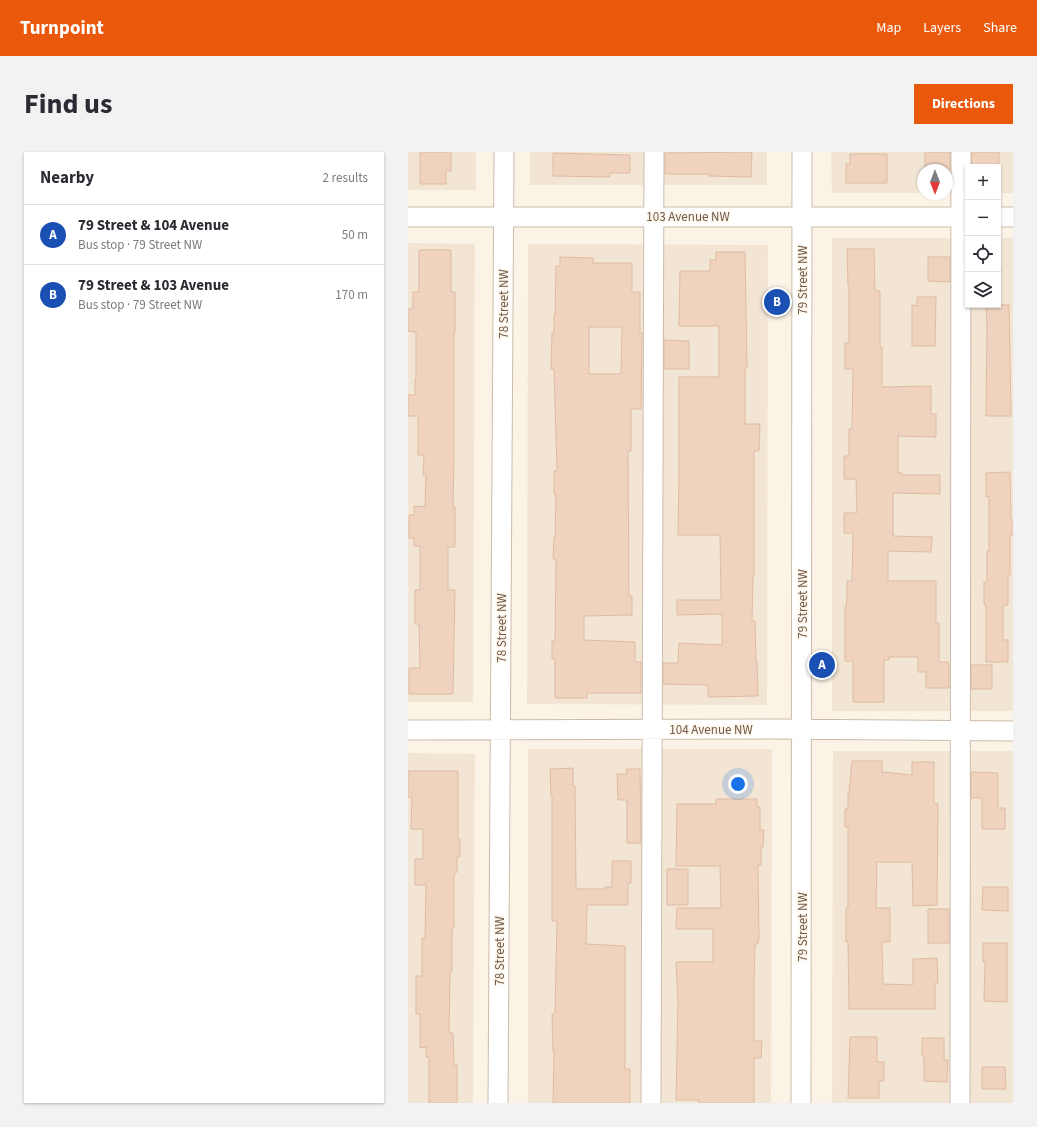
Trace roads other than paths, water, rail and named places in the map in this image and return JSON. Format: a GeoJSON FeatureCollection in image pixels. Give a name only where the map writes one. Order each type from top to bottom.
{"type":"FeatureCollection","features":[{"type":"Feature","properties":{"kind":"street","name":"78 Street NW"},"geometry":{"type":"LineString","coordinates":[[498,1103],[504,152]]}},
{"type":"Feature","properties":{"kind":"street"},"geometry":{"type":"LineString","coordinates":[[651,1103],[654,152]]}},
{"type":"Feature","properties":{"kind":"street","name":"79 Street NW"},"geometry":{"type":"LineString","coordinates":[[801,1103],[802,152]]}},
{"type":"Feature","properties":{"kind":"street"},"geometry":{"type":"LineString","coordinates":[[960,1103],[964,217],[961,152]]}},
{"type":"Feature","properties":{"kind":"street","name":"103 Avenue NW"},"geometry":{"type":"LineString","coordinates":[[408,217],[964,217]]}},
{"type":"Feature","properties":{"kind":"street"},"geometry":{"type":"LineString","coordinates":[[1001,217],[1013,217]]}},
{"type":"Feature","properties":{"kind":"street","name":"104 Avenue NW"},"geometry":{"type":"LineString","coordinates":[[408,730],[802,729],[1013,731]]}},
{"type":"Feature","properties":{"kind":"place","name":"79 Street & 103 Avenue"},"geometry":{"type":"Point","coordinates":[777,302]}},
{"type":"Feature","properties":{"kind":"place","name":"79 Street & 104 Avenue"},"geometry":{"type":"Point","coordinates":[822,665]}}]}
